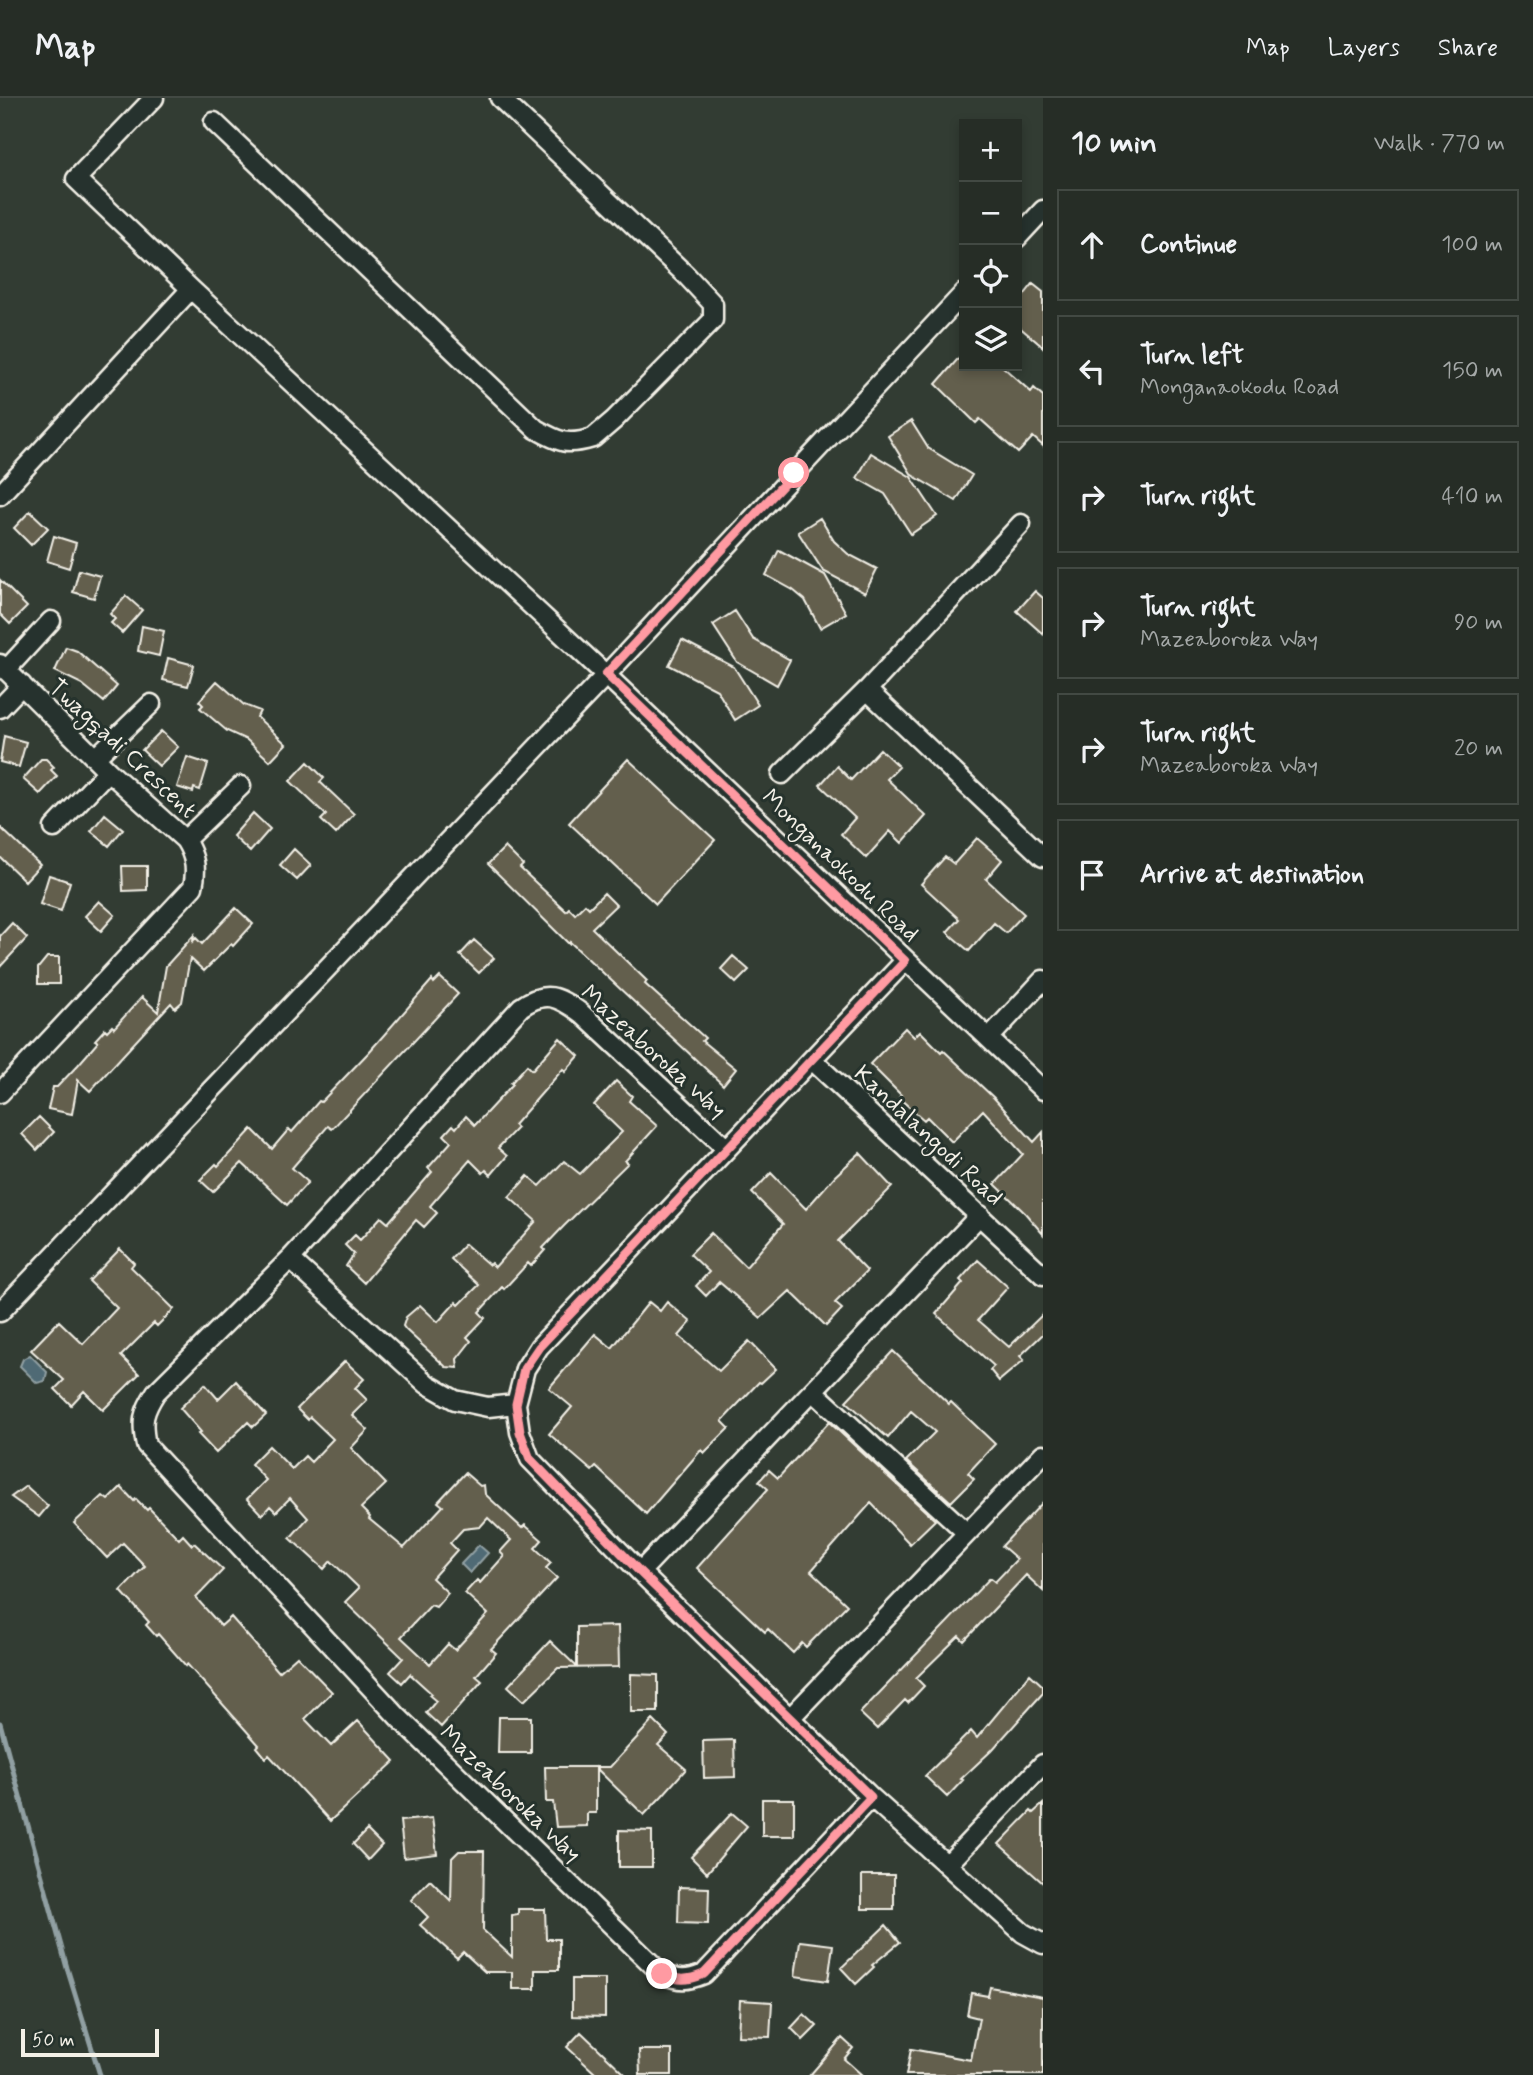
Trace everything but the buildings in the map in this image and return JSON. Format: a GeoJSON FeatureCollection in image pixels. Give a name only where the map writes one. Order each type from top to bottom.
{"type":"FeatureCollection","features":[{"type":"Feature","properties":{"kind":"street","name":"Monganaokodu Road"},"geometry":{"type":"LineString","coordinates":[[154,98],[76,179],[606,674],[1043,1090]]}},
{"type":"Feature","properties":{"kind":"street"},"geometry":{"type":"LineString","coordinates":[[214,122],[536,429],[555,440],[574,444],[593,438],[686,348],[713,320],[713,304],[500,98]]}},
{"type":"Feature","properties":{"kind":"street"},"geometry":{"type":"LineString","coordinates":[[1022,233],[1043,210]]}},
{"type":"Feature","properties":{"kind":"street"},"geometry":{"type":"LineString","coordinates":[[5,490],[191,289]]}},
{"type":"Feature","properties":{"kind":"street"},"geometry":{"type":"LineString","coordinates":[[0,1312],[959,298]]}},
{"type":"Feature","properties":{"kind":"street"},"geometry":{"type":"LineString","coordinates":[[782,774],[867,690],[1021,524]]}},
{"type":"Feature","properties":{"kind":"street"},"geometry":{"type":"LineString","coordinates":[[3,667],[51,621]]}},
{"type":"Feature","properties":{"kind":"street","name":"Twagqadi Crescent"},"geometry":{"type":"LineString","coordinates":[[0,1093],[192,887],[195,864],[192,851],[185,840],[108,771],[3,667]]}},
{"type":"Feature","properties":{"kind":"street"},"geometry":{"type":"LineString","coordinates":[[0,708],[22,685]]}},
{"type":"Feature","properties":{"kind":"street"},"geometry":{"type":"LineString","coordinates":[[867,690],[1043,857]]}},
{"type":"Feature","properties":{"kind":"street"},"geometry":{"type":"LineString","coordinates":[[95,758],[151,704]]}},
{"type":"Feature","properties":{"kind":"street"},"geometry":{"type":"LineString","coordinates":[[54,828],[108,771]]}},
{"type":"Feature","properties":{"kind":"street"},"geometry":{"type":"LineString","coordinates":[[185,840],[241,786]]}},
{"type":"Feature","properties":{"kind":"street"},"geometry":{"type":"LineString","coordinates":[[905,961],[539,1347],[524,1369],[516,1404],[520,1432],[530,1459],[640,1572],[871,1797],[1023,1933],[1043,1944]]}},
{"type":"Feature","properties":{"kind":"street"},"geometry":{"type":"LineString","coordinates":[[989,1038],[1043,980]]}},
{"type":"Feature","properties":{"kind":"street","name":"Mazeaboroka Way"},"geometry":{"type":"LineString","coordinates":[[727,1149],[581,1013],[557,998],[544,996],[533,999],[521,1007],[290,1259],[156,1392],[145,1409],[142,1429],[146,1445],[160,1462],[399,1718],[662,1974],[678,1980],[688,1980],[704,1974],[871,1797]]}},
{"type":"Feature","properties":{"kind":"street","name":"Kandalangodi Road"},"geometry":{"type":"LineString","coordinates":[[812,1060],[1043,1275]]}},
{"type":"Feature","properties":{"kind":"street"},"geometry":{"type":"LineString","coordinates":[[640,1572],[980,1215]]}},
{"type":"Feature","properties":{"kind":"street"},"geometry":{"type":"LineString","coordinates":[[290,1259],[427,1384],[455,1400],[488,1407],[516,1404]]}},
{"type":"Feature","properties":{"kind":"street"},"geometry":{"type":"LineString","coordinates":[[813,1391],[967,1533]]}},
{"type":"Feature","properties":{"kind":"street"},"geometry":{"type":"LineString","coordinates":[[791,1717],[1043,1454]]}},
{"type":"Feature","properties":{"kind":"street"},"geometry":{"type":"LineString","coordinates":[[947,1865],[1043,1764]]}},
{"type":"Feature","properties":{"kind":"water"},"geometry":{"type":"Polygon","coordinates":[[[30,1355],[47,1372],[45,1381],[37,1383],[20,1366],[23,1359],[30,1355]]]}},
{"type":"Feature","properties":{"kind":"water"},"geometry":{"type":"Polygon","coordinates":[[[479,1545],[488,1553],[470,1573],[461,1564],[479,1545]]]}},
{"type":"Feature","properties":{"kind":"waterway"},"geometry":{"type":"LineString","coordinates":[[0,1723],[67,1968],[100,2075]]}},
{"type":"Feature","properties":{"kind":"route"},"geometry":{"type":"LineString","coordinates":[[662,1974],[678,1980],[688,1980],[704,1974],[871,1797],[640,1572],[530,1459],[520,1432],[516,1404],[524,1369],[539,1347],[905,961],[606,674],[794,473]]}}]}
